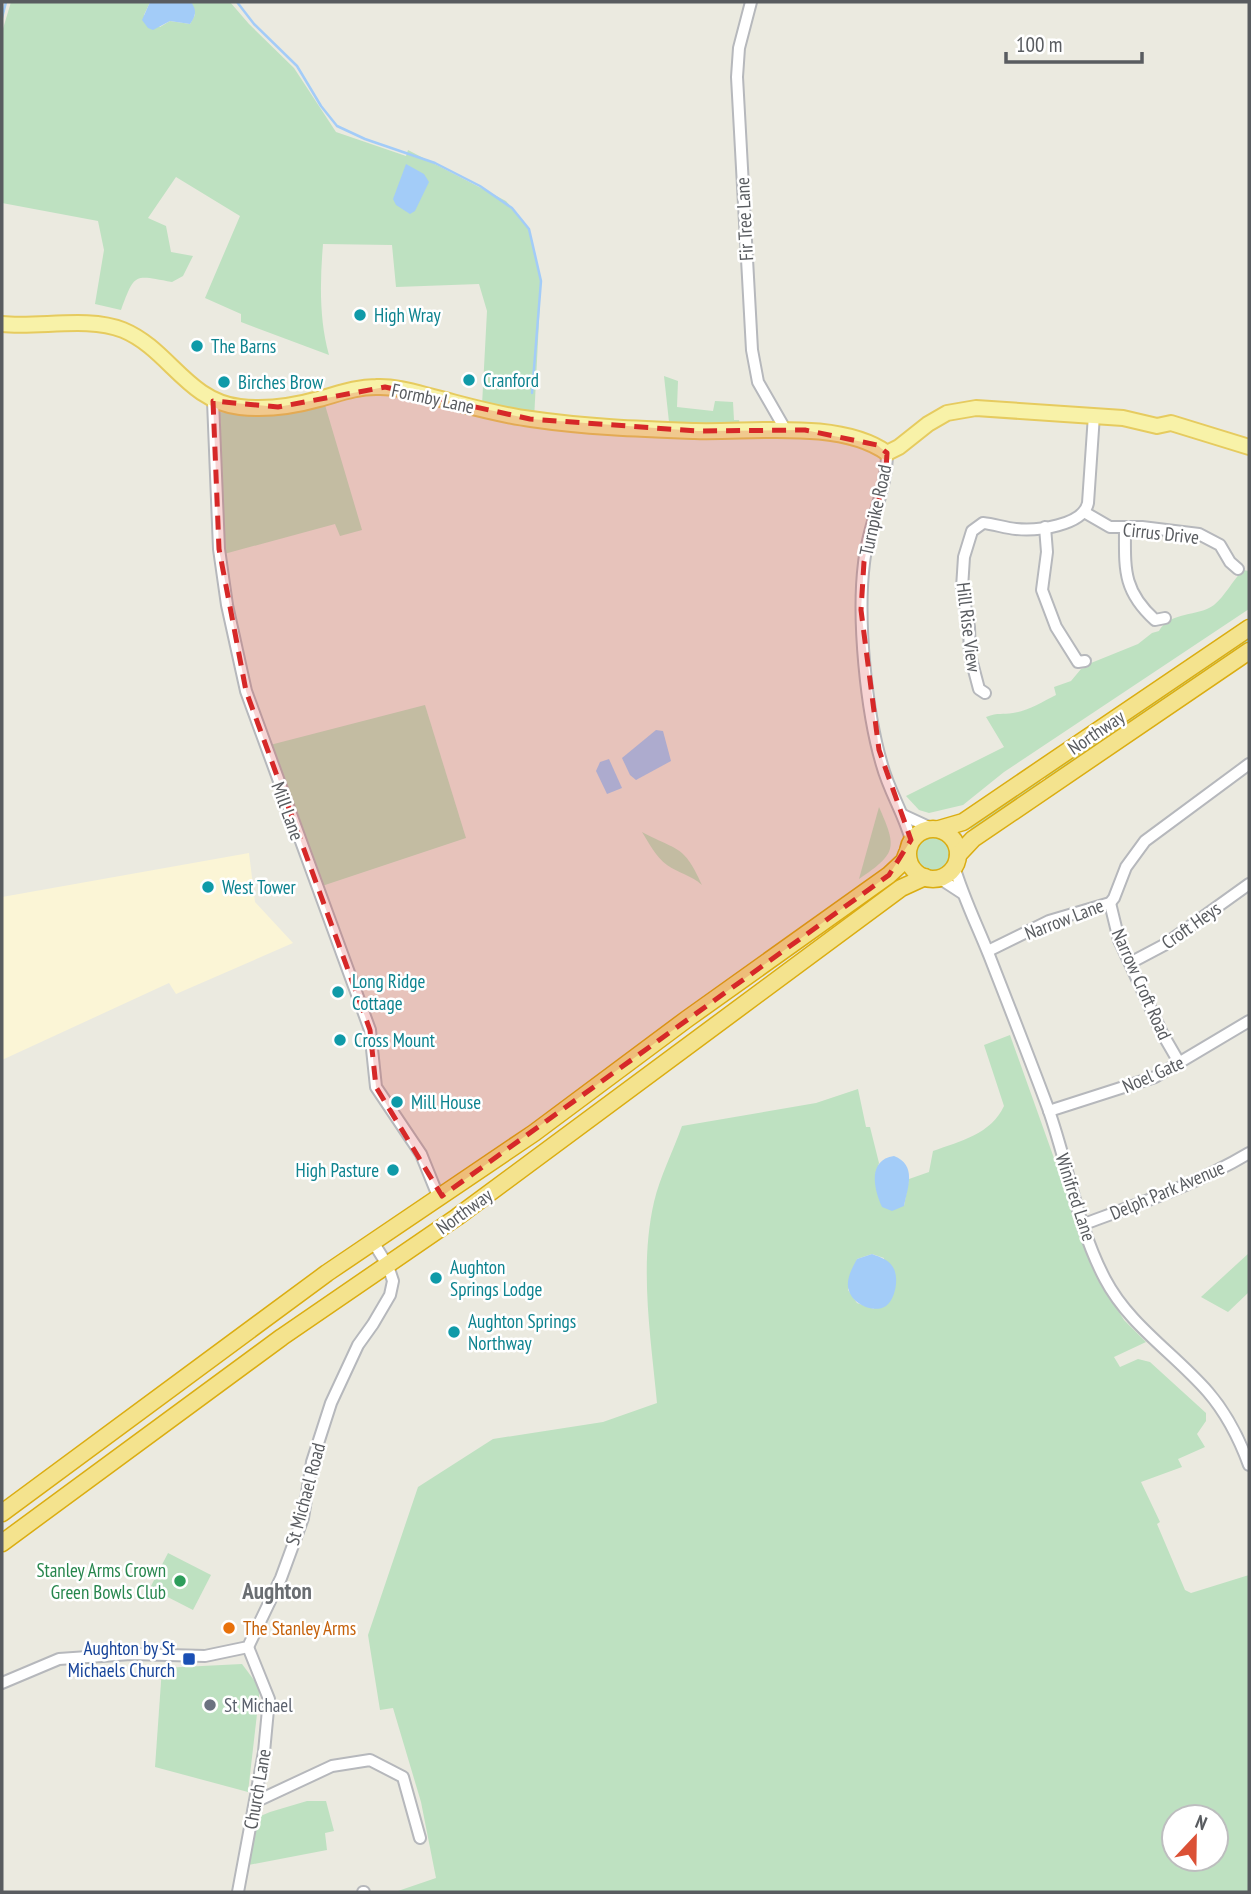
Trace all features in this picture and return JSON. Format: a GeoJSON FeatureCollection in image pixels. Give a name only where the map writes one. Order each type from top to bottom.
{"type":"FeatureCollection","features":[{"type":"Feature","properties":{"kind":"highway","name":"Northway"},"geometry":{"type":"LineString","coordinates":[[935,829],[963,822],[1249,628]]}},
{"type":"Feature","properties":{"kind":"highway","name":"Northway"},"geometry":{"type":"LineString","coordinates":[[956,861],[973,839],[1249,651]]}},
{"type":"Feature","properties":{"kind":"highway"},"geometry":{"type":"LineString","coordinates":[[935,829],[953,839],[956,861],[950,872],[932,878],[912,868],[909,847],[917,834],[935,829]]}},
{"type":"Feature","properties":{"kind":"highway","name":"Northway"},"geometry":{"type":"LineString","coordinates":[[2,1513],[373,1241],[534,1133],[687,1019],[890,875],[904,861],[909,847]]}},
{"type":"Feature","properties":{"kind":"highway","name":"Northway"},"geometry":{"type":"LineString","coordinates":[[2,1543],[278,1339],[457,1217],[901,888],[932,878]]}},
{"type":"Feature","properties":{"kind":"highway"},"geometry":{"type":"LineString","coordinates":[[442,1196],[457,1217]]}},
{"type":"Feature","properties":{"kind":"main road","name":"Formby Lane"},"geometry":{"type":"LineString","coordinates":[[2,324],[101,324],[121,330],[144,342],[213,401],[240,407],[278,407],[318,400],[357,388],[385,387],[530,419],[697,431],[785,429],[857,438],[872,443],[887,453]]}},
{"type":"Feature","properties":{"kind":"main road","name":"Turnpike Road"},"geometry":{"type":"LineString","coordinates":[[887,453],[938,417],[963,409],[1094,415],[1136,419],[1157,426],[1171,423],[1249,447]]}},
{"type":"Feature","properties":{"kind":"street","name":"Fir Tree Lane"},"geometry":{"type":"LineString","coordinates":[[751,2],[739,48],[737,76],[752,350],[758,382],[785,429]]}},
{"type":"Feature","properties":{"kind":"street","name":"Mill Lane"},"geometry":{"type":"LineString","coordinates":[[213,401],[219,549],[227,605],[246,691],[370,1030],[376,1087],[421,1154],[436,1191],[442,1196]]}},
{"type":"Feature","properties":{"kind":"street"},"geometry":{"type":"LineString","coordinates":[[1084,512],[1088,503],[1094,415]]}},
{"type":"Feature","properties":{"kind":"street","name":"Turnpike Road"},"geometry":{"type":"LineString","coordinates":[[887,453],[886,476],[864,562],[861,610],[867,689],[882,765],[902,815],[909,847]]}},
{"type":"Feature","properties":{"kind":"street","name":"Hill Rise View"},"geometry":{"type":"LineString","coordinates":[[979,693],[970,655],[970,627],[962,588],[964,557],[972,531],[983,523],[1014,529],[1045,527],[1070,521],[1084,512]]}},
{"type":"Feature","properties":{"kind":"street","name":"Cirrus Drive"},"geometry":{"type":"LineString","coordinates":[[1084,512],[1106,525],[1199,534],[1220,545],[1226,552],[1230,567]]}},
{"type":"Feature","properties":{"kind":"street"},"geometry":{"type":"LineString","coordinates":[[1045,527],[1047,552],[1042,590],[1056,626],[1078,664]]}},
{"type":"Feature","properties":{"kind":"street"},"geometry":{"type":"LineString","coordinates":[[1125,527],[1125,571],[1128,584],[1135,599],[1158,622]]}},
{"type":"Feature","properties":{"kind":"street","name":"Narrow Lane"},"geometry":{"type":"LineString","coordinates":[[988,951],[1049,921],[1110,903],[1126,867],[1145,841],[1249,764]]}},
{"type":"Feature","properties":{"kind":"street"},"geometry":{"type":"LineString","coordinates":[[902,815],[935,829]]}},
{"type":"Feature","properties":{"kind":"street","name":"Winifred Lane"},"geometry":{"type":"LineString","coordinates":[[956,861],[962,893],[988,951],[1049,1111],[1084,1224],[1104,1278],[1120,1303],[1144,1331],[1210,1394],[1230,1423],[1249,1465]]}},
{"type":"Feature","properties":{"kind":"street"},"geometry":{"type":"LineString","coordinates":[[932,878],[962,893]]}},
{"type":"Feature","properties":{"kind":"street","name":"Croft Heys"},"geometry":{"type":"LineString","coordinates":[[1130,963],[1164,945],[1249,884]]}},
{"type":"Feature","properties":{"kind":"street","name":"Narrow Croft Road"},"geometry":{"type":"LineString","coordinates":[[1110,903],[1119,940],[1162,1033],[1180,1064]]}},
{"type":"Feature","properties":{"kind":"street","name":"Noel Gate"},"geometry":{"type":"LineString","coordinates":[[1049,1111],[1156,1077],[1249,1021]]}},
{"type":"Feature","properties":{"kind":"street","name":"Delph Park Avenue"},"geometry":{"type":"LineString","coordinates":[[1084,1224],[1186,1186],[1218,1172],[1249,1153]]}},
{"type":"Feature","properties":{"kind":"street"},"geometry":{"type":"LineString","coordinates":[[373,1241],[388,1266]]}},
{"type":"Feature","properties":{"kind":"street","name":"St Michael Road"},"geometry":{"type":"LineString","coordinates":[[248,1647],[281,1578],[303,1518],[312,1462],[331,1404],[358,1345],[390,1295],[393,1281],[388,1266]]}},
{"type":"Feature","properties":{"kind":"street"},"geometry":{"type":"LineString","coordinates":[[2,1683],[59,1659],[131,1654],[205,1656],[248,1647]]}},
{"type":"Feature","properties":{"kind":"street","name":"Church Lane"},"geometry":{"type":"LineString","coordinates":[[238,1892],[264,1752],[270,1699],[248,1647]]}},
{"type":"Feature","properties":{"kind":"street"},"geometry":{"type":"LineString","coordinates":[[255,1802],[332,1766],[370,1760],[403,1777],[421,1838]]}},
{"type":"Feature","properties":{"kind":"highlighted area"},"geometry":{"type":"Polygon","coordinates":[[[385,387],[530,419],[697,431],[805,430],[877,445],[887,453],[886,470],[864,562],[861,610],[879,750],[911,840],[889,875],[442,1196],[376,1087],[370,1030],[246,691],[219,549],[213,401],[278,407],[385,387]]]}},
{"type":"Feature","properties":{"kind":"shaded area"},"geometry":{"type":"Polygon","coordinates":[[[249,853],[255,902],[293,943],[176,994],[169,983],[2,1060],[2,897],[249,853]]]}},
{"type":"Feature","properties":{"kind":"green space"},"geometry":{"type":"Polygon","coordinates":[[[11,2],[150,2],[144,15],[160,27],[170,21],[190,24],[195,15],[191,2],[230,2],[294,68],[336,132],[406,156],[408,150],[506,201],[529,229],[541,281],[534,420],[482,405],[487,311],[479,284],[396,287],[392,245],[323,244],[321,300],[329,355],[241,322],[241,314],[205,298],[240,216],[176,177],[148,218],[166,226],[171,252],[193,256],[183,276],[172,282],[138,279],[133,283],[121,310],[95,304],[104,250],[98,221],[2,203],[2,32],[11,2]]]}},
{"type":"Feature","properties":{"kind":"green space"},"geometry":{"type":"Polygon","coordinates":[[[664,376],[678,381],[677,407],[713,411],[715,401],[733,402],[734,420],[739,420],[740,426],[669,422],[664,376]]]}},
{"type":"Feature","properties":{"kind":"green space"},"geometry":{"type":"Polygon","coordinates":[[[325,405],[362,530],[340,536],[335,524],[224,554],[220,412],[273,413],[325,405]]]}},
{"type":"Feature","properties":{"kind":"green space"},"geometry":{"type":"Polygon","coordinates":[[[1243,570],[1249,571],[1249,609],[1004,772],[963,805],[929,813],[919,810],[906,796],[1004,747],[986,717],[1019,712],[1035,706],[1056,695],[1054,687],[1071,681],[1081,669],[1091,663],[1138,644],[1159,631],[1170,620],[1214,605],[1243,570]]]}},
{"type":"Feature","properties":{"kind":"green space"},"geometry":{"type":"Polygon","coordinates":[[[1249,635],[1249,646],[1047,782],[1043,775],[1249,635]]]}},
{"type":"Feature","properties":{"kind":"green space"},"geometry":{"type":"Polygon","coordinates":[[[425,705],[466,838],[322,886],[270,745],[425,705]]]}},
{"type":"Feature","properties":{"kind":"green space"},"geometry":{"type":"Polygon","coordinates":[[[1038,778],[1043,786],[973,833],[968,824],[1038,778]]]}},
{"type":"Feature","properties":{"kind":"green space"},"geometry":{"type":"Polygon","coordinates":[[[879,807],[889,832],[890,849],[881,863],[859,879],[879,807]]]}},
{"type":"Feature","properties":{"kind":"green space"},"geometry":{"type":"Polygon","coordinates":[[[642,832],[672,846],[684,855],[702,885],[663,862],[642,832]]]}},
{"type":"Feature","properties":{"kind":"green space"},"geometry":{"type":"Polygon","coordinates":[[[933,836],[946,841],[951,854],[946,867],[933,872],[920,867],[915,854],[920,841],[933,836]]]}},
{"type":"Feature","properties":{"kind":"green space"},"geometry":{"type":"Polygon","coordinates":[[[1010,1035],[1080,1231],[1104,1288],[1124,1320],[1146,1342],[1114,1357],[1120,1367],[1138,1359],[1150,1362],[1206,1413],[1206,1421],[1197,1434],[1205,1447],[1178,1459],[1182,1467],[1141,1482],[1160,1522],[1157,1524],[1185,1590],[1191,1593],[1249,1575],[1249,1892],[395,1892],[436,1878],[421,1802],[393,1708],[380,1710],[368,1635],[418,1487],[493,1439],[603,1422],[657,1403],[649,1328],[647,1252],[654,1202],[682,1126],[816,1103],[858,1089],[866,1127],[870,1127],[879,1163],[875,1176],[904,1206],[909,1179],[929,1172],[933,1151],[983,1130],[1004,1106],[984,1045],[1010,1035]],[[872,1254],[857,1259],[848,1290],[857,1303],[874,1309],[884,1258],[872,1254]]]}},
{"type":"Feature","properties":{"kind":"green space"},"geometry":{"type":"Polygon","coordinates":[[[1249,1253],[1249,1292],[1228,1312],[1201,1297],[1249,1253]]]}},
{"type":"Feature","properties":{"kind":"green space","name":"Stanley Arms Crown Green Bowls Club"},"geometry":{"type":"Polygon","coordinates":[[[168,1553],[211,1575],[193,1610],[150,1588],[168,1553]]]}},
{"type":"Feature","properties":{"kind":"green space"},"geometry":{"type":"Polygon","coordinates":[[[242,1664],[260,1688],[248,1792],[155,1767],[162,1668],[242,1664]]]}},
{"type":"Feature","properties":{"kind":"green space"},"geometry":{"type":"Polygon","coordinates":[[[307,1801],[326,1801],[334,1831],[325,1833],[327,1850],[243,1866],[251,1820],[307,1801]]]}},
{"type":"Feature","properties":{"kind":"water"},"geometry":{"type":"Polygon","coordinates":[[[150,2],[191,2],[195,16],[190,24],[170,21],[153,30],[142,20],[150,2]]]}},
{"type":"Feature","properties":{"kind":"water"},"geometry":{"type":"Polygon","coordinates":[[[406,164],[424,174],[429,182],[415,211],[410,214],[396,205],[393,199],[406,164]]]}},
{"type":"Feature","properties":{"kind":"water"},"geometry":{"type":"Polygon","coordinates":[[[656,730],[663,731],[671,761],[636,780],[630,775],[622,758],[656,730]]]}},
{"type":"Feature","properties":{"kind":"water"},"geometry":{"type":"Polygon","coordinates":[[[609,759],[622,788],[607,794],[596,771],[600,762],[609,759]]]}},
{"type":"Feature","properties":{"kind":"water"},"geometry":{"type":"Polygon","coordinates":[[[894,1156],[906,1165],[909,1184],[904,1206],[892,1211],[882,1207],[875,1176],[880,1163],[894,1156]]]}},
{"type":"Feature","properties":{"kind":"water"},"geometry":{"type":"Polygon","coordinates":[[[872,1254],[890,1263],[896,1278],[894,1294],[889,1303],[876,1309],[859,1304],[851,1296],[848,1287],[857,1259],[872,1254]]]}},
{"type":"Feature","properties":{"kind":"waterway"},"geometry":{"type":"LineString","coordinates":[[2,18],[6,2]]}},
{"type":"Feature","properties":{"kind":"waterway"},"geometry":{"type":"LineString","coordinates":[[237,2],[254,24],[297,66],[321,106],[337,126],[365,139],[435,163],[480,186],[512,208],[529,229],[541,281],[532,393]]}},
{"type":"Feature","properties":{"kind":"place","name":"High Wray"},"geometry":{"type":"Point","coordinates":[360,315]}},
{"type":"Feature","properties":{"kind":"place","name":"The Barns"},"geometry":{"type":"Point","coordinates":[197,346]}},
{"type":"Feature","properties":{"kind":"place","name":"Cranford"},"geometry":{"type":"Point","coordinates":[469,380]}},
{"type":"Feature","properties":{"kind":"place","name":"Birches Brow"},"geometry":{"type":"Point","coordinates":[224,382]}},
{"type":"Feature","properties":{"kind":"place","name":"West Tower"},"geometry":{"type":"Point","coordinates":[208,887]}},
{"type":"Feature","properties":{"kind":"place","name":"Long Ridge Cottage"},"geometry":{"type":"Point","coordinates":[338,992]}},
{"type":"Feature","properties":{"kind":"place","name":"Cross Mount"},"geometry":{"type":"Point","coordinates":[340,1040]}},
{"type":"Feature","properties":{"kind":"place","name":"Mill House"},"geometry":{"type":"Point","coordinates":[397,1102]}},
{"type":"Feature","properties":{"kind":"place","name":"High Pasture"},"geometry":{"type":"Point","coordinates":[393,1170]}},
{"type":"Feature","properties":{"kind":"place","name":"Aughton Springs Lodge"},"geometry":{"type":"Point","coordinates":[436,1278]}},
{"type":"Feature","properties":{"kind":"place","name":"Aughton Springs Northway"},"geometry":{"type":"Point","coordinates":[454,1332]}},
{"type":"Feature","properties":{"kind":"place","name":"Stanley Arms Crown Green Bowls Club"},"geometry":{"type":"Point","coordinates":[180,1581]}},
{"type":"Feature","properties":{"kind":"place","name":"The Stanley Arms"},"geometry":{"type":"Point","coordinates":[229,1628]}},
{"type":"Feature","properties":{"kind":"place","name":"Aughton by St Michaels Church"},"geometry":{"type":"Point","coordinates":[189,1659]}},
{"type":"Feature","properties":{"kind":"place","name":"St Michael"},"geometry":{"type":"Point","coordinates":[210,1705]}},
{"type":"Feature","properties":{"kind":"district","name":"Aughton"},"geometry":{"type":"Point","coordinates":[277,1590]}}]}
